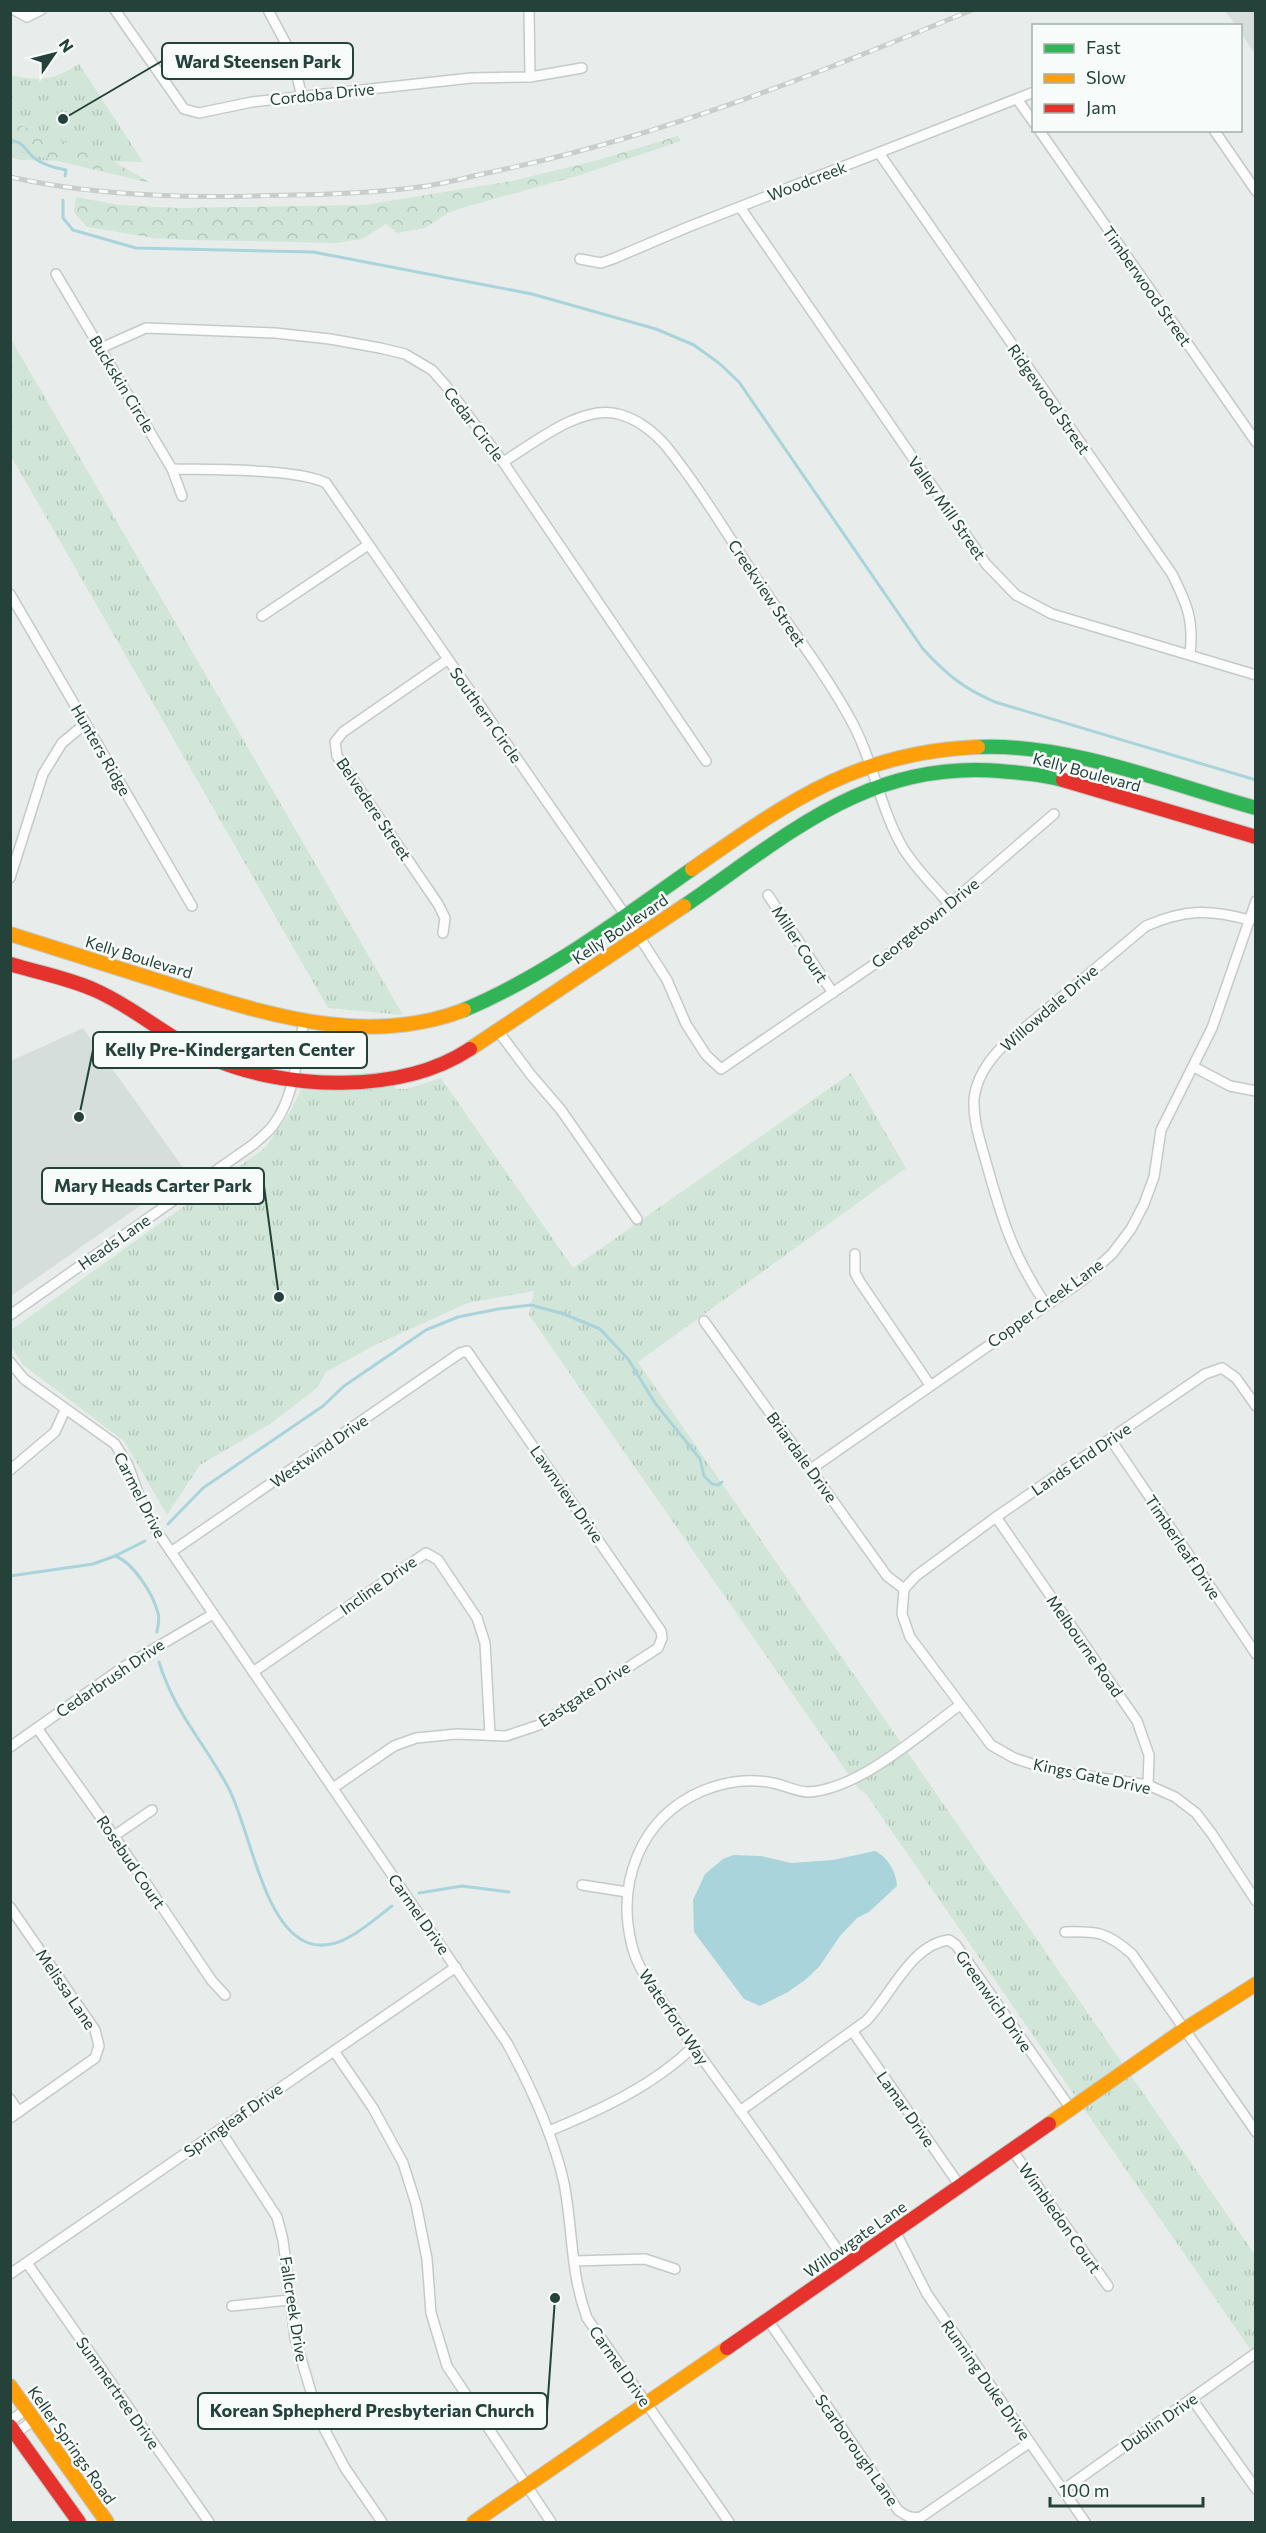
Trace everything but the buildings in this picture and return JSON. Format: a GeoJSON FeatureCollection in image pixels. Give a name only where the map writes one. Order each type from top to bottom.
{"type":"FeatureCollection","features":[{"type":"Feature","properties":{"kind":"main road","name":"Kelly Boulevard"},"geometry":{"type":"LineString","coordinates":[[10,934],[188,990],[304,1021],[350,1028],[382,1028],[445,1017],[508,991],[626,916],[796,799],[831,780],[906,756],[972,747],[1042,750],[1256,808]]}},
{"type":"Feature","properties":{"kind":"main road","name":"Kelly Boulevard"},"geometry":{"type":"LineString","coordinates":[[10,964],[95,990],[134,1009],[211,1058],[257,1073],[292,1081],[360,1081],[415,1074],[463,1054],[753,860],[808,819],[879,787],[931,772],[994,769],[1059,779],[1256,837]]}},
{"type":"Feature","properties":{"kind":"main road","name":"Willowgate Lane"},"geometry":{"type":"LineString","coordinates":[[474,2523],[1185,2029],[1256,1984]]}},
{"type":"Feature","properties":{"kind":"main road","name":"Keller Springs Road"},"geometry":{"type":"LineString","coordinates":[[10,2386],[106,2523]]}},
{"type":"Feature","properties":{"kind":"main road"},"geometry":{"type":"LineString","coordinates":[[12,2429],[79,2523]]}},
{"type":"Feature","properties":{"kind":"street"},"geometry":{"type":"LineString","coordinates":[[14,10],[27,17],[41,10]]}},
{"type":"Feature","properties":{"kind":"street","name":"Cordoba Drive"},"geometry":{"type":"LineString","coordinates":[[115,10],[184,109],[199,113],[252,102],[471,78],[530,77],[582,68]]}},
{"type":"Feature","properties":{"kind":"street"},"geometry":{"type":"LineString","coordinates":[[268,10],[292,55],[302,97]]}},
{"type":"Feature","properties":{"kind":"street"},"geometry":{"type":"LineString","coordinates":[[530,10],[530,77]]}},
{"type":"Feature","properties":{"kind":"street","name":"Woodcreek"},"geometry":{"type":"LineString","coordinates":[[580,260],[600,263],[1032,93]]}},
{"type":"Feature","properties":{"kind":"street"},"geometry":{"type":"LineString","coordinates":[[1017,99],[1032,120]]}},
{"type":"Feature","properties":{"kind":"street","name":"Timberwood Street"},"geometry":{"type":"LineString","coordinates":[[1040,132],[1256,442]]}},
{"type":"Feature","properties":{"kind":"street"},"geometry":{"type":"LineString","coordinates":[[1215,132],[1256,191]]}},
{"type":"Feature","properties":{"kind":"street","name":"Ridgewood Street"},"geometry":{"type":"LineString","coordinates":[[879,153],[1172,574],[1191,617],[1193,627],[1190,654]]}},
{"type":"Feature","properties":{"kind":"street","name":"Valley Mill Street"},"geometry":{"type":"LineString","coordinates":[[740,207],[986,564],[1016,594],[1052,614],[1256,675]]}},
{"type":"Feature","properties":{"kind":"street","name":"Buckskin Circle"},"geometry":{"type":"LineString","coordinates":[[56,274],[172,470],[182,496]]}},
{"type":"Feature","properties":{"kind":"street","name":"Cedar Circle"},"geometry":{"type":"LineString","coordinates":[[101,348],[146,328],[275,333],[330,339],[405,354],[432,370],[503,462],[706,761]]}},
{"type":"Feature","properties":{"kind":"street","name":"Creekview Street"},"geometry":{"type":"LineString","coordinates":[[503,462],[566,423],[583,416],[603,412],[617,413],[648,429],[666,446],[839,699],[862,741],[893,828],[903,849],[950,904]]}},
{"type":"Feature","properties":{"kind":"street","name":"Southern Circle"},"geometry":{"type":"LineString","coordinates":[[172,470],[249,471],[320,480],[326,483],[626,916],[667,980],[686,1024],[706,1055],[721,1069],[729,1064]]}},
{"type":"Feature","properties":{"kind":"street"},"geometry":{"type":"LineString","coordinates":[[262,616],[368,545]]}},
{"type":"Feature","properties":{"kind":"street","name":"Hunters Ridge"},"geometry":{"type":"LineString","coordinates":[[10,594],[192,906]]}},
{"type":"Feature","properties":{"kind":"street","name":"Belvedere Street"},"geometry":{"type":"LineString","coordinates":[[443,933],[445,918],[438,904],[337,756],[335,742],[343,732],[447,660]]}},
{"type":"Feature","properties":{"kind":"street"},"geometry":{"type":"LineString","coordinates":[[10,878],[43,774],[62,743],[85,724]]}},
{"type":"Feature","properties":{"kind":"street","name":"Georgetown Drive"},"geometry":{"type":"LineString","coordinates":[[729,1064],[901,946],[1054,814]]}},
{"type":"Feature","properties":{"kind":"street","name":"Miller Court"},"geometry":{"type":"LineString","coordinates":[[768,895],[833,993]]}},
{"type":"Feature","properties":{"kind":"street","name":"Copper Creek Lane"},"geometry":{"type":"LineString","coordinates":[[811,1469],[1100,1265],[1131,1229],[1154,1177],[1161,1130],[1194,1067],[1216,1018],[1256,901]]}},
{"type":"Feature","properties":{"kind":"street","name":"Willowdale Drive"},"geometry":{"type":"LineString","coordinates":[[1046,1305],[1018,1259],[1004,1227],[976,1126],[974,1096],[987,1065],[1002,1047],[1146,927],[1168,917],[1192,912],[1216,912],[1250,920]]}},
{"type":"Feature","properties":{"kind":"street","name":"Heads Lane"},"geometry":{"type":"LineString","coordinates":[[10,1315],[254,1144],[274,1124],[292,1081],[304,1021]]}},
{"type":"Feature","properties":{"kind":"street"},"geometry":{"type":"LineString","coordinates":[[498,1031],[561,1110],[637,1218]]}},
{"type":"Feature","properties":{"kind":"street"},"geometry":{"type":"LineString","coordinates":[[1194,1067],[1230,1086],[1256,1091]]}},
{"type":"Feature","properties":{"kind":"street"},"geometry":{"type":"LineString","coordinates":[[855,1254],[855,1273],[860,1282],[930,1385]]}},
{"type":"Feature","properties":{"kind":"street","name":"Briardale Drive"},"geometry":{"type":"LineString","coordinates":[[704,1321],[887,1576],[904,1589]]}},
{"type":"Feature","properties":{"kind":"street","name":"Westwind Drive"},"geometry":{"type":"LineString","coordinates":[[171,1552],[460,1353],[467,1351]]}},
{"type":"Feature","properties":{"kind":"street","name":"Lawnview Drive"},"geometry":{"type":"LineString","coordinates":[[467,1351],[661,1631],[662,1638]]}},
{"type":"Feature","properties":{"kind":"street","name":"Carmel Drive"},"geometry":{"type":"LineString","coordinates":[[10,1362],[24,1379],[64,1410],[96,1429],[115,1444],[128,1465],[154,1527],[507,2043],[549,2131],[564,2183],[577,2291],[587,2318],[729,2523]]}},
{"type":"Feature","properties":{"kind":"street","name":"Lands End Drive"},"geometry":{"type":"LineString","coordinates":[[904,1589],[916,1576],[996,1517],[1205,1374],[1221,1369],[1236,1378],[1256,1406]]}},
{"type":"Feature","properties":{"kind":"street"},"geometry":{"type":"LineString","coordinates":[[10,1470],[55,1432],[64,1410]]}},
{"type":"Feature","properties":{"kind":"street","name":"Timberleaf Drive"},"geometry":{"type":"LineString","coordinates":[[1111,1440],[1256,1654]]}},
{"type":"Feature","properties":{"kind":"street","name":"Melbourne Road"},"geometry":{"type":"LineString","coordinates":[[996,1517],[1137,1721],[1149,1755],[1148,1785]]}},
{"type":"Feature","properties":{"kind":"street","name":"Incline Drive"},"geometry":{"type":"LineString","coordinates":[[253,1672],[426,1553],[438,1560],[477,1618],[485,1643],[490,1735]]}},
{"type":"Feature","properties":{"kind":"street","name":"Kings Gate Drive"},"geometry":{"type":"LineString","coordinates":[[904,1589],[902,1614],[910,1637],[991,1745],[1014,1758],[1075,1774],[1148,1785],[1175,1797],[1196,1813],[1256,1901]]}},
{"type":"Feature","properties":{"kind":"street","name":"Cedarbrush Drive"},"geometry":{"type":"LineString","coordinates":[[10,1747],[125,1666],[213,1614]]}},
{"type":"Feature","properties":{"kind":"street","name":"Eastgate Drive"},"geometry":{"type":"LineString","coordinates":[[333,1788],[394,1746],[416,1738],[435,1735],[506,1736],[538,1725],[658,1648],[662,1638]]}},
{"type":"Feature","properties":{"kind":"street","name":"Waterford Way"},"geometry":{"type":"LineString","coordinates":[[848,2265],[693,2047],[640,1968],[632,1946],[627,1892],[645,1837],[687,1799],[704,1790],[740,1780],[771,1782],[806,1792],[833,1786],[870,1770],[960,1705]]}},
{"type":"Feature","properties":{"kind":"street","name":"Rosebud Court"},"geometry":{"type":"LineString","coordinates":[[37,1728],[114,1836],[212,1981],[225,1995]]}},
{"type":"Feature","properties":{"kind":"street"},"geometry":{"type":"LineString","coordinates":[[114,1836],[152,1810]]}},
{"type":"Feature","properties":{"kind":"street"},"geometry":{"type":"LineString","coordinates":[[582,1885],[627,1892]]}},
{"type":"Feature","properties":{"kind":"street","name":"Melissa Lane"},"geometry":{"type":"LineString","coordinates":[[10,1907],[95,2030],[99,2046],[95,2058],[10,2118]]}},
{"type":"Feature","properties":{"kind":"street"},"geometry":{"type":"LineString","coordinates":[[1065,1932],[1095,1931],[1117,1941],[1132,1954],[1256,2132]]}},
{"type":"Feature","properties":{"kind":"street","name":"Greenwich Drive"},"geometry":{"type":"LineString","coordinates":[[740,2111],[852,2032],[877,2010],[897,1979],[912,1962],[941,1941],[949,1940],[956,1945],[1071,2109]]}},
{"type":"Feature","properties":{"kind":"street","name":"Springleaf Drive"},"geometry":{"type":"LineString","coordinates":[[10,2274],[456,1967]]}},
{"type":"Feature","properties":{"kind":"street","name":"Lamar Drive"},"geometry":{"type":"LineString","coordinates":[[852,2032],[960,2186]]}},
{"type":"Feature","properties":{"kind":"street"},"geometry":{"type":"LineString","coordinates":[[549,2131],[622,2098],[683,2057],[693,2047]]}},
{"type":"Feature","properties":{"kind":"street"},"geometry":{"type":"LineString","coordinates":[[334,2050],[373,2108],[403,2163],[416,2204],[427,2259],[430,2313],[447,2366],[551,2523]]}},
{"type":"Feature","properties":{"kind":"street"},"geometry":{"type":"LineString","coordinates":[[10,2099],[19,2112]]}},
{"type":"Feature","properties":{"kind":"street","name":"Fallcreek Drive"},"geometry":{"type":"LineString","coordinates":[[220,2130],[277,2217],[283,2240],[295,2338],[319,2419],[345,2468],[382,2523]]}},
{"type":"Feature","properties":{"kind":"street","name":"Wimbledon Court"},"geometry":{"type":"LineString","coordinates":[[1012,2150],[1108,2286]]}},
{"type":"Feature","properties":{"kind":"street","name":"Running Duke Drive"},"geometry":{"type":"LineString","coordinates":[[896,2231],[927,2295],[1085,2523]]}},
{"type":"Feature","properties":{"kind":"street"},"geometry":{"type":"LineString","coordinates":[[574,2260],[645,2259],[675,2269]]}},
{"type":"Feature","properties":{"kind":"street","name":"Summertree Drive"},"geometry":{"type":"LineString","coordinates":[[27,2263],[208,2523]]}},
{"type":"Feature","properties":{"kind":"street"},"geometry":{"type":"LineString","coordinates":[[232,2306],[289,2300]]}},
{"type":"Feature","properties":{"kind":"street","name":"Scarborough Lane"},"geometry":{"type":"LineString","coordinates":[[768,2320],[898,2510],[905,2516],[921,2517],[1029,2443]]}},
{"type":"Feature","properties":{"kind":"street","name":"Dublin Drive"},"geometry":{"type":"LineString","coordinates":[[1063,2490],[1256,2353]]}},
{"type":"Feature","properties":{"kind":"street"},"geometry":{"type":"LineString","coordinates":[[1192,2399],[1256,2489]]}},
{"type":"Feature","properties":{"kind":"street"},"geometry":{"type":"LineString","coordinates":[[12,2429],[31,2414]]}},
{"type":"Feature","properties":{"kind":"shaded area"},"geometry":{"type":"Polygon","coordinates":[[[1225,11],[1255,11],[1255,54],[1242,34],[1242,24],[1235,24],[1225,11]]]}},
{"type":"Feature","properties":{"kind":"shaded area"},"geometry":{"type":"Polygon","coordinates":[[[83,1028],[187,1173],[11,1296],[11,1061],[83,1028]]]}},
{"type":"Feature","properties":{"kind":"green space"},"geometry":{"type":"Polygon","coordinates":[[[79,64],[143,162],[20,160],[11,157],[11,75],[46,78],[79,64]]]}},
{"type":"Feature","properties":{"kind":"green space"},"geometry":{"type":"Polygon","coordinates":[[[10,122],[104,156],[151,183],[11,150],[10,122]]]}},
{"type":"Feature","properties":{"kind":"green space"},"geometry":{"type":"Polygon","coordinates":[[[678,136],[681,141],[580,175],[448,213],[425,228],[397,233],[386,224],[362,239],[336,243],[154,238],[87,227],[74,212],[76,197],[120,205],[177,208],[365,205],[512,181],[598,160],[678,136]]]}},
{"type":"Feature","properties":{"kind":"green space"},"geometry":{"type":"Polygon","coordinates":[[[11,339],[403,1015],[328,1008],[11,456],[11,339]]]}},
{"type":"Feature","properties":{"kind":"green space"},"geometry":{"type":"Polygon","coordinates":[[[851,1073],[906,1168],[638,1362],[1255,2255],[1255,2356],[866,1794],[858,1788],[529,1315],[534,1291],[468,1303],[377,1344],[326,1372],[317,1388],[270,1424],[200,1465],[167,1515],[124,1441],[23,1365],[11,1346],[11,1330],[265,1148],[290,1112],[302,1087],[390,1081],[396,1089],[407,1089],[441,1078],[573,1268],[851,1073]]]}},
{"type":"Feature","properties":{"kind":"water"},"geometry":{"type":"Polygon","coordinates":[[[875,1851],[891,1866],[897,1886],[869,1912],[857,1918],[840,1936],[819,1967],[805,1980],[788,1992],[760,2006],[744,1999],[694,1932],[693,1900],[705,1874],[723,1859],[733,1855],[761,1856],[791,1863],[833,1860],[875,1851]]]}},
{"type":"Feature","properties":{"kind":"waterway"},"geometry":{"type":"LineString","coordinates":[[10,140],[21,144],[41,162],[66,170],[65,176]]}},
{"type":"Feature","properties":{"kind":"waterway"},"geometry":{"type":"LineString","coordinates":[[63,200],[63,218],[73,230],[136,248],[313,252],[532,294],[656,329],[694,345],[720,364],[739,382],[923,649],[956,680],[995,702],[1256,780]]}},
{"type":"Feature","properties":{"kind":"waterway"},"geometry":{"type":"LineString","coordinates":[[168,1524],[203,1488],[323,1406],[344,1386],[426,1330],[458,1317],[531,1305],[564,1314],[600,1329],[628,1359],[655,1403],[700,1459],[704,1476],[712,1484],[718,1485],[722,1482]]}},
{"type":"Feature","properties":{"kind":"waterway"},"geometry":{"type":"LineString","coordinates":[[10,1576],[93,1564],[145,1541]]}},
{"type":"Feature","properties":{"kind":"waterway"},"geometry":{"type":"LineString","coordinates":[[115,1556],[129,1565],[147,1588],[159,1615],[157,1632]]}},
{"type":"Feature","properties":{"kind":"waterway"},"geometry":{"type":"LineString","coordinates":[[159,1662],[173,1697],[229,1789],[267,1894],[290,1930],[304,1941],[316,1945],[328,1945],[351,1936],[392,1906]]}},
{"type":"Feature","properties":{"kind":"waterway"},"geometry":{"type":"LineString","coordinates":[[419,1893],[462,1886],[509,1892]]}},
{"type":"Feature","properties":{"kind":"railway"},"geometry":{"type":"LineString","coordinates":[[10,177],[100,191],[193,196],[340,194],[427,186],[562,156],[681,121],[798,80],[972,10]]}},
{"type":"Feature","properties":{"kind":"traffic: fast"},"geometry":{"type":"LineString","coordinates":[[978,747],[1013,747],[1083,758],[1256,808]]}},
{"type":"Feature","properties":{"kind":"traffic: fast"},"geometry":{"type":"LineString","coordinates":[[684,906],[794,830],[831,808],[869,790],[909,778],[952,771],[1000,771],[1063,780]]}},
{"type":"Feature","properties":{"kind":"traffic: fast"},"geometry":{"type":"LineString","coordinates":[[464,1010],[495,996],[553,963],[610,927],[692,869]]}},
{"type":"Feature","properties":{"kind":"traffic: slow"},"geometry":{"type":"LineString","coordinates":[[692,869],[793,802],[859,770],[895,759],[935,751],[978,747]]}},
{"type":"Feature","properties":{"kind":"traffic: slow"},"geometry":{"type":"LineString","coordinates":[[470,1049],[684,906]]}},
{"type":"Feature","properties":{"kind":"traffic: slow"},"geometry":{"type":"LineString","coordinates":[[10,934],[219,999],[324,1024],[359,1027],[394,1026],[429,1021],[464,1010]]}},
{"type":"Feature","properties":{"kind":"traffic: slow"},"geometry":{"type":"LineString","coordinates":[[1049,2124],[1185,2029],[1256,1984]]}},
{"type":"Feature","properties":{"kind":"traffic: slow"},"geometry":{"type":"LineString","coordinates":[[474,2522],[727,2348]]}},
{"type":"Feature","properties":{"kind":"traffic: slow"},"geometry":{"type":"LineString","coordinates":[[10,2386],[107,2522]]}},
{"type":"Feature","properties":{"kind":"traffic: jam"},"geometry":{"type":"LineString","coordinates":[[1063,780],[1256,837]]}},
{"type":"Feature","properties":{"kind":"traffic: jam"},"geometry":{"type":"LineString","coordinates":[[10,964],[86,986],[112,998],[196,1051],[241,1069],[273,1077],[342,1083],[377,1080],[410,1074],[442,1064],[470,1049]]}},
{"type":"Feature","properties":{"kind":"traffic: jam"},"geometry":{"type":"LineString","coordinates":[[727,2348],[1049,2124]]}},
{"type":"Feature","properties":{"kind":"traffic: jam"},"geometry":{"type":"LineString","coordinates":[[10,2426],[79,2522]]}},
{"type":"Feature","properties":{"kind":"place","name":"Ward Steensen Park"},"geometry":{"type":"Point","coordinates":[63,119]}},
{"type":"Feature","properties":{"kind":"place","name":"Kelly Pre-Kindergarten Center"},"geometry":{"type":"Point","coordinates":[79,1117]}},
{"type":"Feature","properties":{"kind":"place","name":"Mary Heads Carter Park"},"geometry":{"type":"Point","coordinates":[279,1297]}},
{"type":"Feature","properties":{"kind":"place","name":"Korean Sphepherd Presbyterian Church"},"geometry":{"type":"Point","coordinates":[555,2298]}}]}
